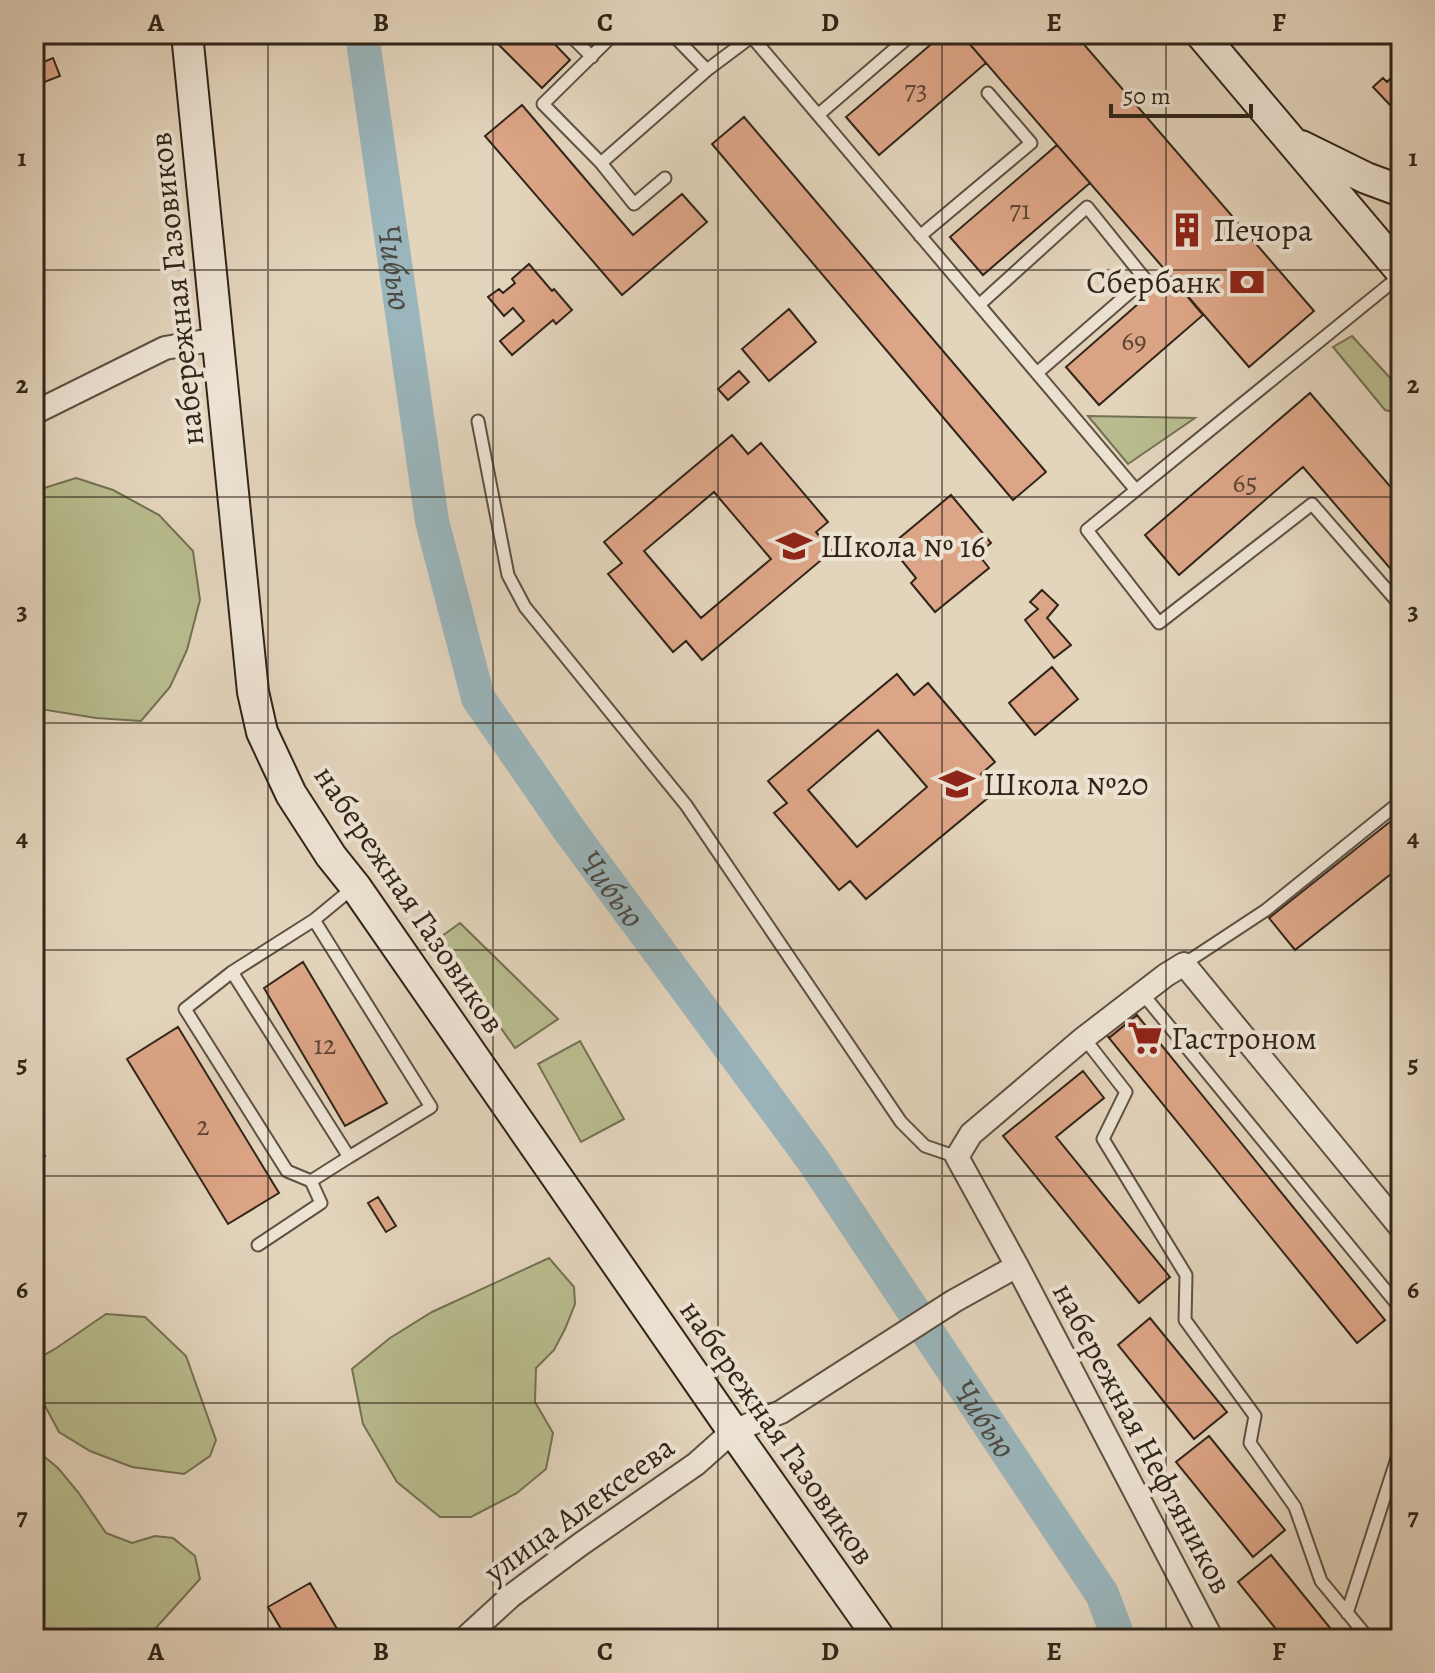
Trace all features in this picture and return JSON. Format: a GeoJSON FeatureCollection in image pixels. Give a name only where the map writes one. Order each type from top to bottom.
{"type":"FeatureCollection","features":[{"type":"Feature","properties":{"kind":"main road","name":"набережная Газовиков"},"geometry":{"type":"LineString","coordinates":[[187,34],[253,692],[262,732],[291,794],[331,856],[355,886],[880,1639]]}},
{"type":"Feature","properties":{"kind":"main road"},"geometry":{"type":"LineString","coordinates":[[1201,34],[1401,273]]}},
{"type":"Feature","properties":{"kind":"main road"},"geometry":{"type":"LineString","coordinates":[[1291,142],[1401,191]]}},
{"type":"Feature","properties":{"kind":"street"},"geometry":{"type":"LineString","coordinates":[[34,413],[165,348],[217,339]]}},
{"type":"Feature","properties":{"kind":"street"},"geometry":{"type":"LineString","coordinates":[[957,1157],[971,1134],[1084,1038],[1184,964],[1401,1228]]}},
{"type":"Feature","properties":{"kind":"street","name":"набережная Нефтяников"},"geometry":{"type":"LineString","coordinates":[[957,1157],[1212,1639]]}},
{"type":"Feature","properties":{"kind":"street","name":"набережная Нефтяников"},"geometry":{"type":"LineString","coordinates":[[733,1431],[781,1412],[954,1301],[1017,1266]]}},
{"type":"Feature","properties":{"kind":"street","name":"улица Алексеева"},"geometry":{"type":"LineString","coordinates":[[464,1639],[511,1596],[696,1464],[733,1431]]}},
{"type":"Feature","properties":{"kind":"lane"},"geometry":{"type":"LineString","coordinates":[[569,34],[592,57]]}},
{"type":"Feature","properties":{"kind":"lane"},"geometry":{"type":"LineString","coordinates":[[614,34],[543,104],[601,163],[634,204],[665,178]]}},
{"type":"Feature","properties":{"kind":"lane"},"geometry":{"type":"LineString","coordinates":[[672,34],[707,70]]}},
{"type":"Feature","properties":{"kind":"lane"},"geometry":{"type":"LineString","coordinates":[[818,115],[912,34]]}},
{"type":"Feature","properties":{"kind":"lane"},"geometry":{"type":"LineString","coordinates":[[601,163],[707,70],[754,36],[1135,489]]}},
{"type":"Feature","properties":{"kind":"lane"},"geometry":{"type":"LineString","coordinates":[[920,236],[1031,143],[988,93]]}},
{"type":"Feature","properties":{"kind":"lane"},"geometry":{"type":"LineString","coordinates":[[979,305],[1087,207],[1145,279],[1037,373]]}},
{"type":"Feature","properties":{"kind":"lane"},"geometry":{"type":"LineString","coordinates":[[1401,273],[1087,530],[1159,623],[1312,504],[1401,606]]}},
{"type":"Feature","properties":{"kind":"lane"},"geometry":{"type":"LineString","coordinates":[[478,421],[508,575],[525,607],[686,805],[901,1122],[925,1146],[957,1157]]}},
{"type":"Feature","properties":{"kind":"lane"},"geometry":{"type":"LineString","coordinates":[[1184,964],[1266,910],[1401,801]]}},
{"type":"Feature","properties":{"kind":"lane"},"geometry":{"type":"LineString","coordinates":[[258,1245],[321,1203],[311,1181],[287,1171],[185,1009],[232,972],[314,920],[355,886]]}},
{"type":"Feature","properties":{"kind":"lane"},"geometry":{"type":"LineString","coordinates":[[311,1181],[431,1107],[314,920]]}},
{"type":"Feature","properties":{"kind":"lane"},"geometry":{"type":"LineString","coordinates":[[232,972],[349,1157]]}},
{"type":"Feature","properties":{"kind":"lane"},"geometry":{"type":"LineString","coordinates":[[1142,993],[1401,1309]]}},
{"type":"Feature","properties":{"kind":"lane"},"geometry":{"type":"LineString","coordinates":[[1084,1038],[1126,1092],[1103,1139],[1186,1275],[1185,1320],[1255,1416],[1250,1443],[1295,1507],[1321,1581],[1369,1639]]}},
{"type":"Feature","properties":{"kind":"lane"},"geometry":{"type":"LineString","coordinates":[[1347,1613],[1401,1446]]}},
{"type":"Feature","properties":{"kind":"green space"},"geometry":{"type":"Polygon","coordinates":[[[1352,336],[1401,390],[1401,414],[1385,410],[1333,347],[1352,336]]]}},
{"type":"Feature","properties":{"kind":"green space"},"geometry":{"type":"Polygon","coordinates":[[[1088,416],[1195,418],[1128,464],[1088,416]]]}},
{"type":"Feature","properties":{"kind":"green space"},"geometry":{"type":"Polygon","coordinates":[[[76,478],[113,490],[159,515],[193,551],[200,600],[187,650],[170,687],[141,721],[96,718],[34,708],[34,493],[76,478]]]}},
{"type":"Feature","properties":{"kind":"green space"},"geometry":{"type":"Polygon","coordinates":[[[460,923],[558,1019],[515,1048],[438,939],[460,923]]]}},
{"type":"Feature","properties":{"kind":"green space"},"geometry":{"type":"Polygon","coordinates":[[[580,1041],[624,1119],[581,1142],[538,1064],[580,1041]]]}},
{"type":"Feature","properties":{"kind":"green space"},"geometry":{"type":"Polygon","coordinates":[[[549,1258],[574,1287],[575,1304],[554,1350],[536,1368],[535,1402],[553,1433],[546,1469],[517,1493],[471,1517],[440,1517],[397,1482],[363,1424],[352,1369],[390,1338],[432,1312],[549,1258]]]}},
{"type":"Feature","properties":{"kind":"green space"},"geometry":{"type":"Polygon","coordinates":[[[106,1314],[145,1317],[186,1356],[216,1440],[210,1456],[184,1474],[132,1467],[90,1451],[59,1432],[36,1389],[35,1360],[106,1314]]]}},
{"type":"Feature","properties":{"kind":"green space"},"geometry":{"type":"Polygon","coordinates":[[[34,1448],[58,1468],[106,1533],[132,1543],[155,1536],[173,1538],[195,1556],[200,1579],[146,1639],[34,1639],[34,1448]]]}},
{"type":"Feature","properties":{"kind":"building"},"geometry":{"type":"Polygon","coordinates":[[[488,34],[545,34],[570,60],[542,88],[488,34]]]}},
{"type":"Feature","properties":{"kind":"building"},"geometry":{"type":"Polygon","coordinates":[[[943,34],[961,34],[986,63],[879,155],[846,117],[943,34]]]}},
{"type":"Feature","properties":{"kind":"building","name":"Печора"},"geometry":{"type":"Polygon","coordinates":[[[961,34],[1075,34],[1314,311],[1249,367],[961,34]]]}},
{"type":"Feature","properties":{"kind":"building"},"geometry":{"type":"Polygon","coordinates":[[[53,58],[60,76],[34,86],[34,66],[53,58]]]}},
{"type":"Feature","properties":{"kind":"building"},"geometry":{"type":"Polygon","coordinates":[[[1392,77],[1401,86],[1401,94],[1390,105],[1373,87],[1383,78],[1387,82],[1392,77]]]}},
{"type":"Feature","properties":{"kind":"building"},"geometry":{"type":"Polygon","coordinates":[[[522,105],[633,235],[682,194],[707,222],[622,295],[485,136],[522,105]]]}},
{"type":"Feature","properties":{"kind":"building"},"geometry":{"type":"Polygon","coordinates":[[[744,117],[1046,472],[1013,500],[712,144],[744,117]]]}},
{"type":"Feature","properties":{"kind":"building"},"geometry":{"type":"Polygon","coordinates":[[[1057,145],[1090,183],[983,275],[950,237],[1057,145]]]}},
{"type":"Feature","properties":{"kind":"building"},"geometry":{"type":"Polygon","coordinates":[[[529,264],[572,310],[556,324],[553,320],[512,355],[500,341],[524,321],[513,308],[504,316],[488,297],[499,289],[503,293],[515,283],[512,279],[529,264]]]}},
{"type":"Feature","properties":{"kind":"building"},"geometry":{"type":"Polygon","coordinates":[[[1170,276],[1203,315],[1099,405],[1066,367],[1170,276]]]}},
{"type":"Feature","properties":{"kind":"building"},"geometry":{"type":"Polygon","coordinates":[[[789,309],[816,342],[769,381],[742,349],[789,309]]]}},
{"type":"Feature","properties":{"kind":"building"},"geometry":{"type":"Polygon","coordinates":[[[739,371],[749,382],[728,400],[718,389],[739,371]]]}},
{"type":"Feature","properties":{"kind":"building"},"geometry":{"type":"Polygon","coordinates":[[[1310,393],[1401,499],[1401,581],[1303,467],[1179,575],[1145,535],[1310,393]]]}},
{"type":"Feature","properties":{"kind":"building","name":"Школа № 16"},"geometry":{"type":"Polygon","coordinates":[[[732,435],[748,454],[761,443],[828,522],[816,532],[832,551],[702,660],[686,641],[673,652],[608,574],[622,563],[604,542],[732,435]],[[714,492],[644,551],[701,618],[771,559],[714,492]]]}},
{"type":"Feature","properties":{"kind":"building"},"geometry":{"type":"Polygon","coordinates":[[[951,495],[991,543],[978,554],[989,568],[935,612],[911,583],[916,578],[890,546],[951,495]]]}},
{"type":"Feature","properties":{"kind":"building"},"geometry":{"type":"Polygon","coordinates":[[[1042,590],[1058,605],[1047,618],[1071,645],[1054,658],[1025,620],[1038,609],[1030,602],[1042,590]]]}},
{"type":"Feature","properties":{"kind":"building"},"geometry":{"type":"Polygon","coordinates":[[[1052,667],[1078,699],[1035,735],[1009,703],[1052,667]]]}},
{"type":"Feature","properties":{"kind":"building","name":"Школа №20"},"geometry":{"type":"Polygon","coordinates":[[[897,674],[914,695],[928,683],[995,762],[981,774],[995,792],[866,899],[850,881],[839,890],[774,813],[787,803],[768,781],[897,674]],[[878,730],[808,790],[857,847],[927,787],[878,730]]]}},
{"type":"Feature","properties":{"kind":"building"},"geometry":{"type":"Polygon","coordinates":[[[1401,813],[1401,866],[1295,950],[1269,918],[1401,813]]]}},
{"type":"Feature","properties":{"kind":"building"},"geometry":{"type":"Polygon","coordinates":[[[303,962],[387,1103],[345,1126],[264,988],[303,962]]]}},
{"type":"Feature","properties":{"kind":"building"},"geometry":{"type":"Polygon","coordinates":[[[1130,1007],[1137,1015],[1109,1038],[1102,1029],[1130,1007]]]}},
{"type":"Feature","properties":{"kind":"building"},"geometry":{"type":"Polygon","coordinates":[[[1137,1015],[1385,1320],[1357,1343],[1109,1038],[1137,1015]]]}},
{"type":"Feature","properties":{"kind":"building"},"geometry":{"type":"Polygon","coordinates":[[[178,1027],[279,1193],[228,1224],[127,1059],[178,1027]]]}},
{"type":"Feature","properties":{"kind":"building"},"geometry":{"type":"Polygon","coordinates":[[[1083,1071],[1104,1098],[1056,1137],[1170,1277],[1139,1303],[1003,1136],[1083,1071]]]}},
{"type":"Feature","properties":{"kind":"building"},"geometry":{"type":"Polygon","coordinates":[[[34,1143],[45,1156],[34,1165],[34,1143]]]}},
{"type":"Feature","properties":{"kind":"building"},"geometry":{"type":"Polygon","coordinates":[[[378,1197],[396,1226],[386,1232],[368,1203],[378,1197]]]}},
{"type":"Feature","properties":{"kind":"building"},"geometry":{"type":"Polygon","coordinates":[[[1150,1318],[1227,1412],[1194,1439],[1118,1345],[1150,1318]]]}},
{"type":"Feature","properties":{"kind":"building"},"geometry":{"type":"Polygon","coordinates":[[[1209,1436],[1285,1530],[1253,1557],[1176,1462],[1209,1436]]]}},
{"type":"Feature","properties":{"kind":"building"},"geometry":{"type":"Polygon","coordinates":[[[1401,1518],[1401,1550],[1392,1547],[1401,1518]]]}},
{"type":"Feature","properties":{"kind":"building"},"geometry":{"type":"Polygon","coordinates":[[[1271,1555],[1339,1639],[1284,1639],[1238,1582],[1271,1555]]]}},
{"type":"Feature","properties":{"kind":"building"},"geometry":{"type":"Polygon","coordinates":[[[310,1583],[343,1639],[287,1639],[268,1607],[310,1583]]]}},
{"type":"Feature","properties":{"kind":"waterway","name":"Чибью"},"geometry":{"type":"LineString","coordinates":[[362,34],[432,521],[478,698],[570,831],[813,1160],[1102,1594],[1119,1639]]}},
{"type":"Feature","properties":{"kind":"place","name":"Печора"},"geometry":{"type":"Point","coordinates":[1187,230]}},
{"type":"Feature","properties":{"kind":"place","name":"Сбербанк"},"geometry":{"type":"Point","coordinates":[1247,282]}},
{"type":"Feature","properties":{"kind":"place","name":"Школа № 16"},"geometry":{"type":"Point","coordinates":[794,546]}},
{"type":"Feature","properties":{"kind":"place","name":"Школа №20"},"geometry":{"type":"Point","coordinates":[957,784]}},
{"type":"Feature","properties":{"kind":"place","name":"Гастроном"},"geometry":{"type":"Point","coordinates":[1145,1038]}}]}
